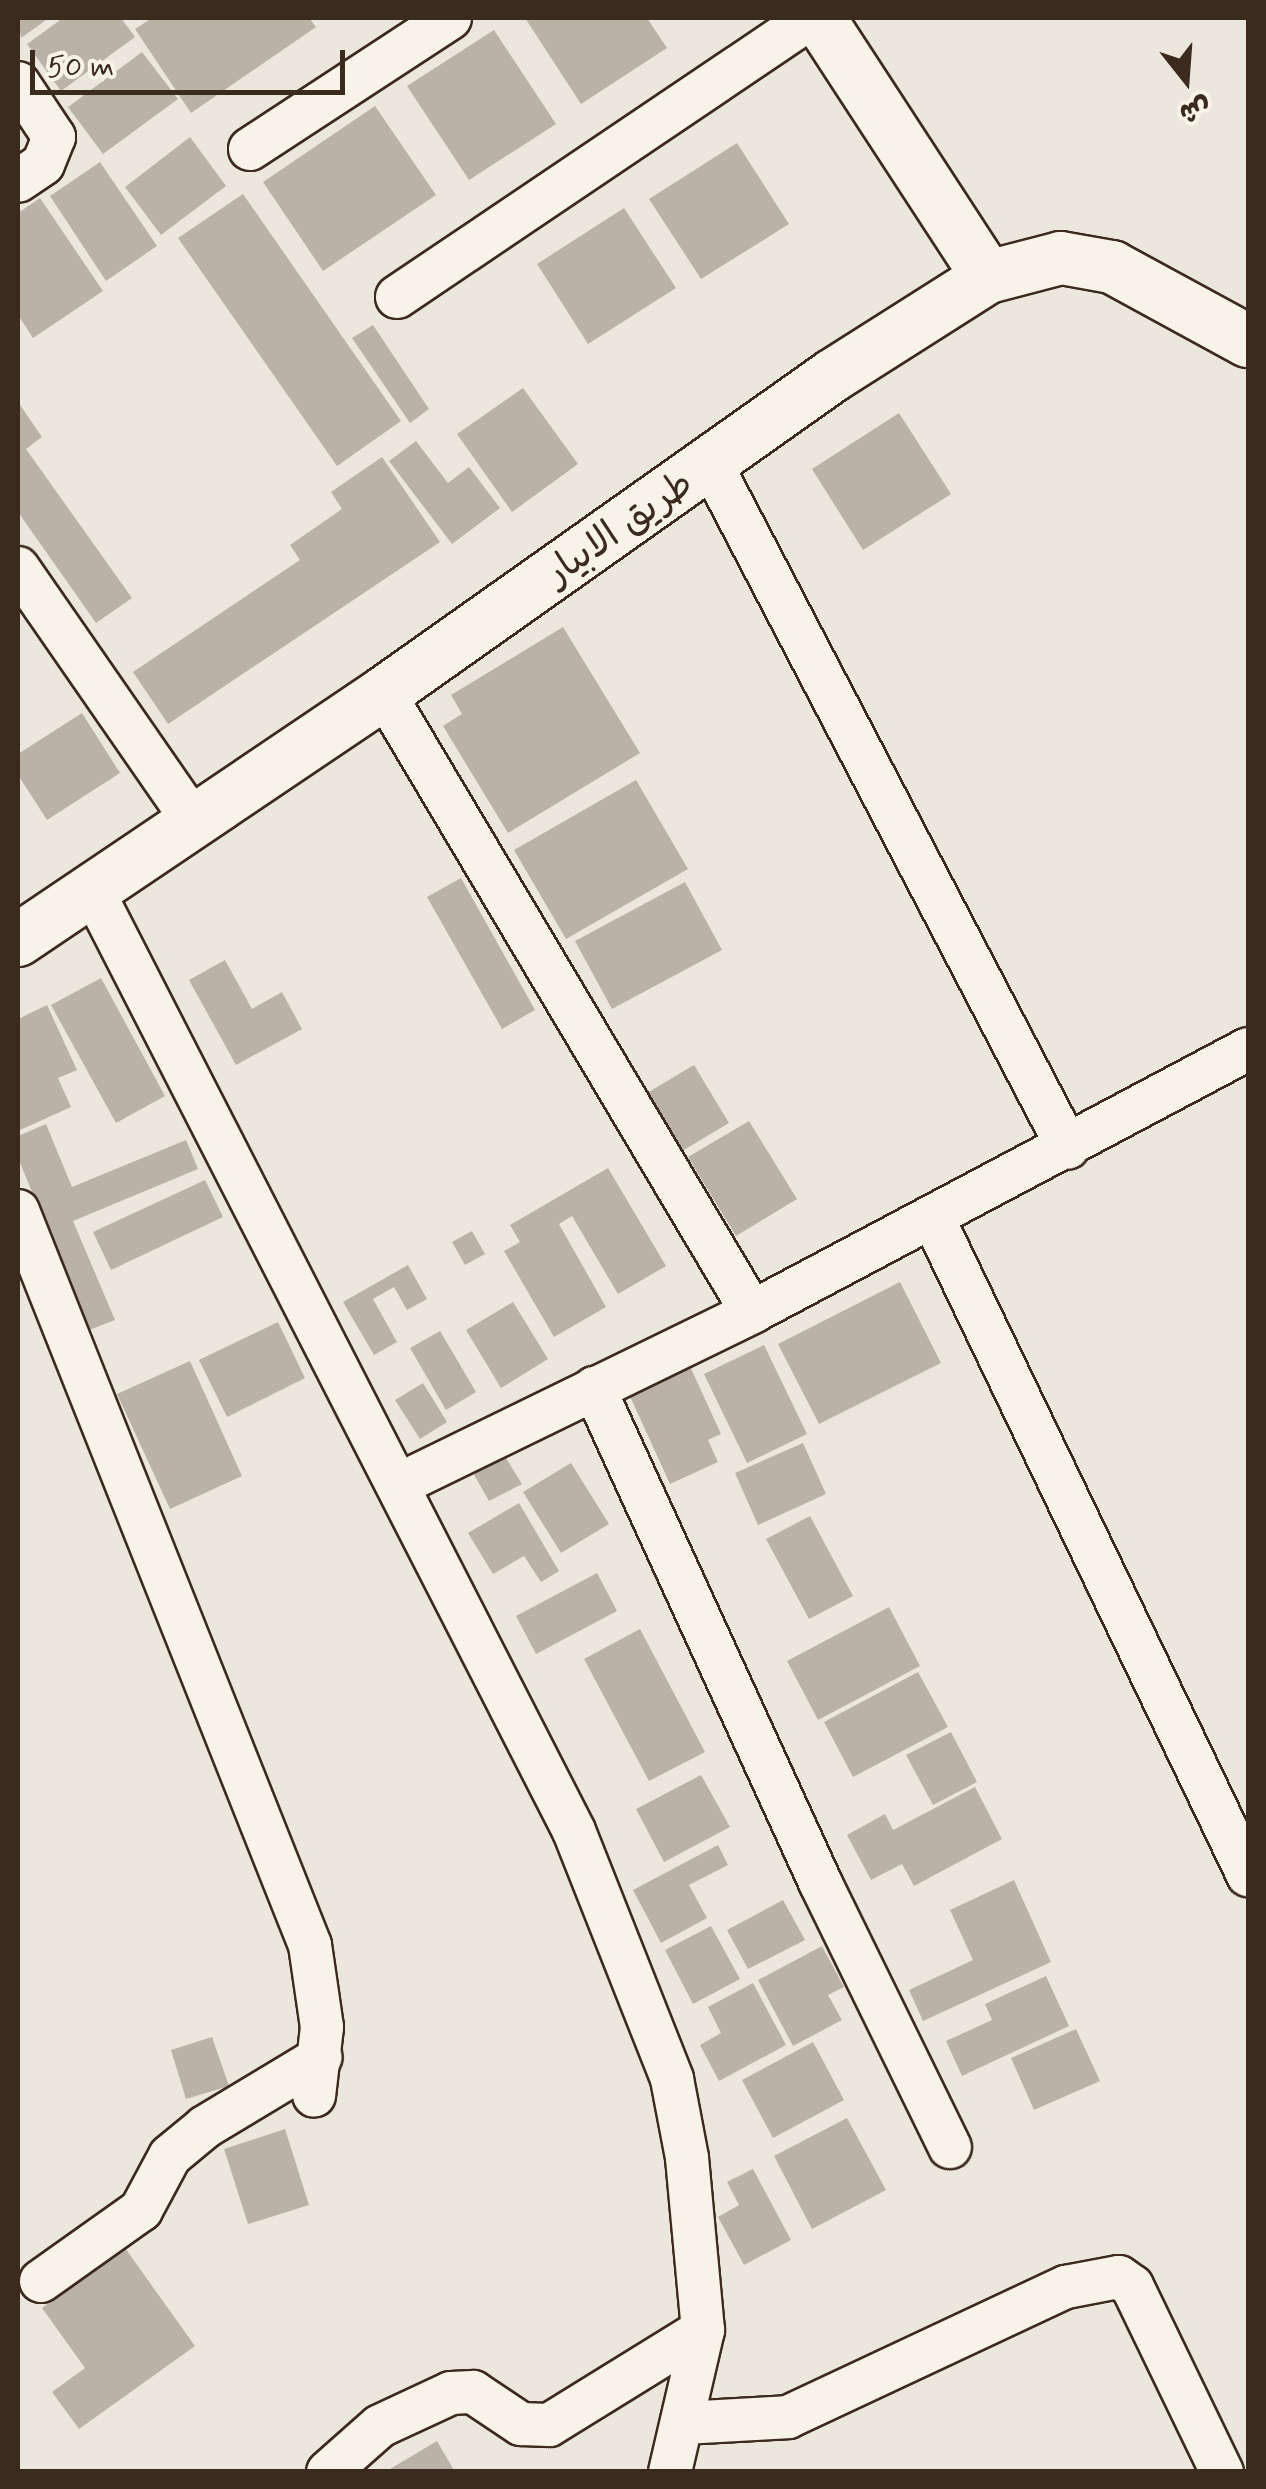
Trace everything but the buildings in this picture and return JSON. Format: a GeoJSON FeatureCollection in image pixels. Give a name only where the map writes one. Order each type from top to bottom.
{"type":"FeatureCollection","features":[{"type":"Feature","properties":{"kind":"main road"},"geometry":{"type":"LineString","coordinates":[[819,18],[988,277]]}},
{"type":"Feature","properties":{"kind":"main road","name":"طريق الابيار"},"geometry":{"type":"LineString","coordinates":[[18,940],[712,466],[832,376],[988,277],[1061,258],[1112,267],[1248,341]]}},
{"type":"Feature","properties":{"kind":"street"},"geometry":{"type":"LineString","coordinates":[[250,149],[450,18]]}},
{"type":"Feature","properties":{"kind":"street"},"geometry":{"type":"LineString","coordinates":[[397,297],[811,18]]}},
{"type":"Feature","properties":{"kind":"street"},"geometry":{"type":"LineString","coordinates":[[18,83],[54,137],[43,164],[18,182]]}},
{"type":"Feature","properties":{"kind":"street"},"geometry":{"type":"LineString","coordinates":[[712,466],[1068,1148]]}},
{"type":"Feature","properties":{"kind":"street"},"geometry":{"type":"LineString","coordinates":[[18,568],[192,819]]}},
{"type":"Feature","properties":{"kind":"street"},"geometry":{"type":"LineString","coordinates":[[384,693],[752,1312]]}},
{"type":"Feature","properties":{"kind":"street"},"geometry":{"type":"LineString","coordinates":[[92,889],[574,1832],[672,2080],[703,2330],[670,2472]]}},
{"type":"Feature","properties":{"kind":"street"},"geometry":{"type":"LineString","coordinates":[[398,1485],[752,1312],[1068,1148],[1248,1049]]}},
{"type":"Feature","properties":{"kind":"street"},"geometry":{"type":"LineString","coordinates":[[18,1211],[298,1910],[318,1996],[317,2076],[205,2126],[170,2156],[142,2210],[41,2281]]}},
{"type":"Feature","properties":{"kind":"street"},"geometry":{"type":"LineString","coordinates":[[934,1218],[1248,1875]]}},
{"type":"Feature","properties":{"kind":"street"},"geometry":{"type":"LineString","coordinates":[[594,1388],[820,1884],[950,2147]]}},
{"type":"Feature","properties":{"kind":"street"},"geometry":{"type":"LineString","coordinates":[[682,2423],[788,2416],[1066,2287],[1120,2276],[1132,2286],[1222,2472]]}},
{"type":"Feature","properties":{"kind":"street"},"geometry":{"type":"LineString","coordinates":[[328,2472],[380,2426],[451,2393],[474,2392],[521,2424],[550,2424],[703,2330]]}}]}
